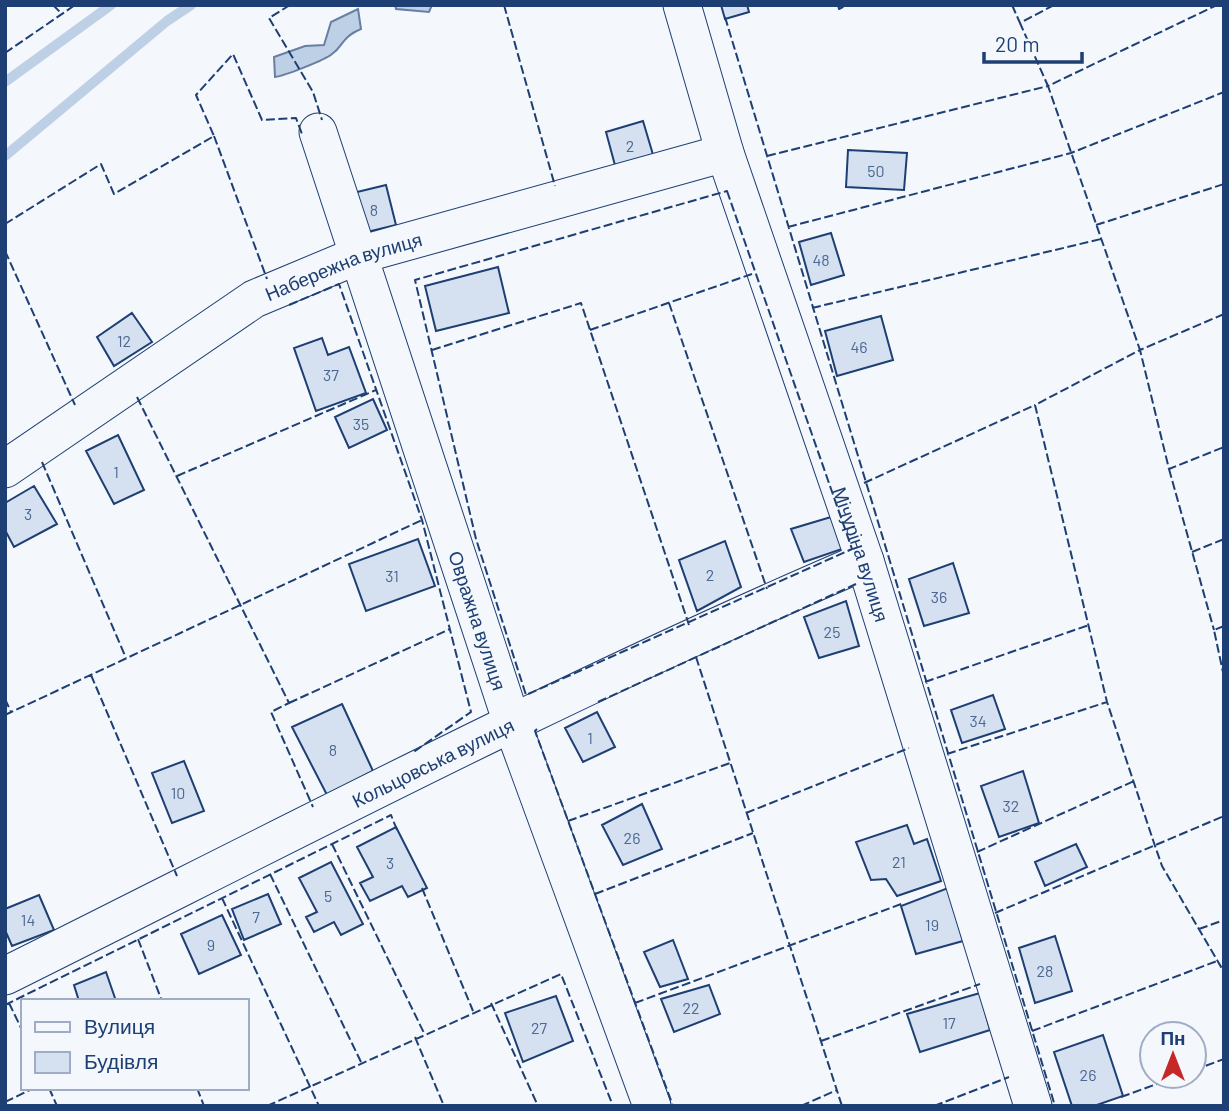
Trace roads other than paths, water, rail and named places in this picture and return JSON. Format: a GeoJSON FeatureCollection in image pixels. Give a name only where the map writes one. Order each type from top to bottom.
{"type":"FeatureCollection","features":[{"type":"Feature","properties":{"kind":"street","name":"Мічуріна вулиця"},"geometry":{"type":"LineString","coordinates":[[682,5],[725,153],[865,561],[1033,1106]]}},
{"type":"Feature","properties":{"kind":"street","name":"Овражна вулиця"},"geometry":{"type":"LineString","coordinates":[[318,132],[512,723],[652,1106]]}},
{"type":"Feature","properties":{"kind":"street","name":"Набережна вулиця"},"geometry":{"type":"LineString","coordinates":[[5,469],[254,299],[359,255],[725,153]]}},
{"type":"Feature","properties":{"kind":"street","name":"Кольцовська вулиця"},"geometry":{"type":"LineString","coordinates":[[5,976],[512,723],[727,620],[865,561]]}},
{"type":"Feature","properties":{"kind":"water"},"geometry":{"type":"Polygon","coordinates":[[[395,5],[432,5],[429,12],[396,9],[395,5]]]}},
{"type":"Feature","properties":{"kind":"water"},"geometry":{"type":"Polygon","coordinates":[[[358,9],[361,29],[349,36],[336,51],[313,64],[275,77],[274,57],[305,46],[324,45],[331,22],[358,9]]]}},
{"type":"Feature","properties":{"kind":"waterway"},"geometry":{"type":"LineString","coordinates":[[5,82],[111,5]]}},
{"type":"Feature","properties":{"kind":"waterway"},"geometry":{"type":"LineString","coordinates":[[5,156],[167,21],[191,5]]}}]}
